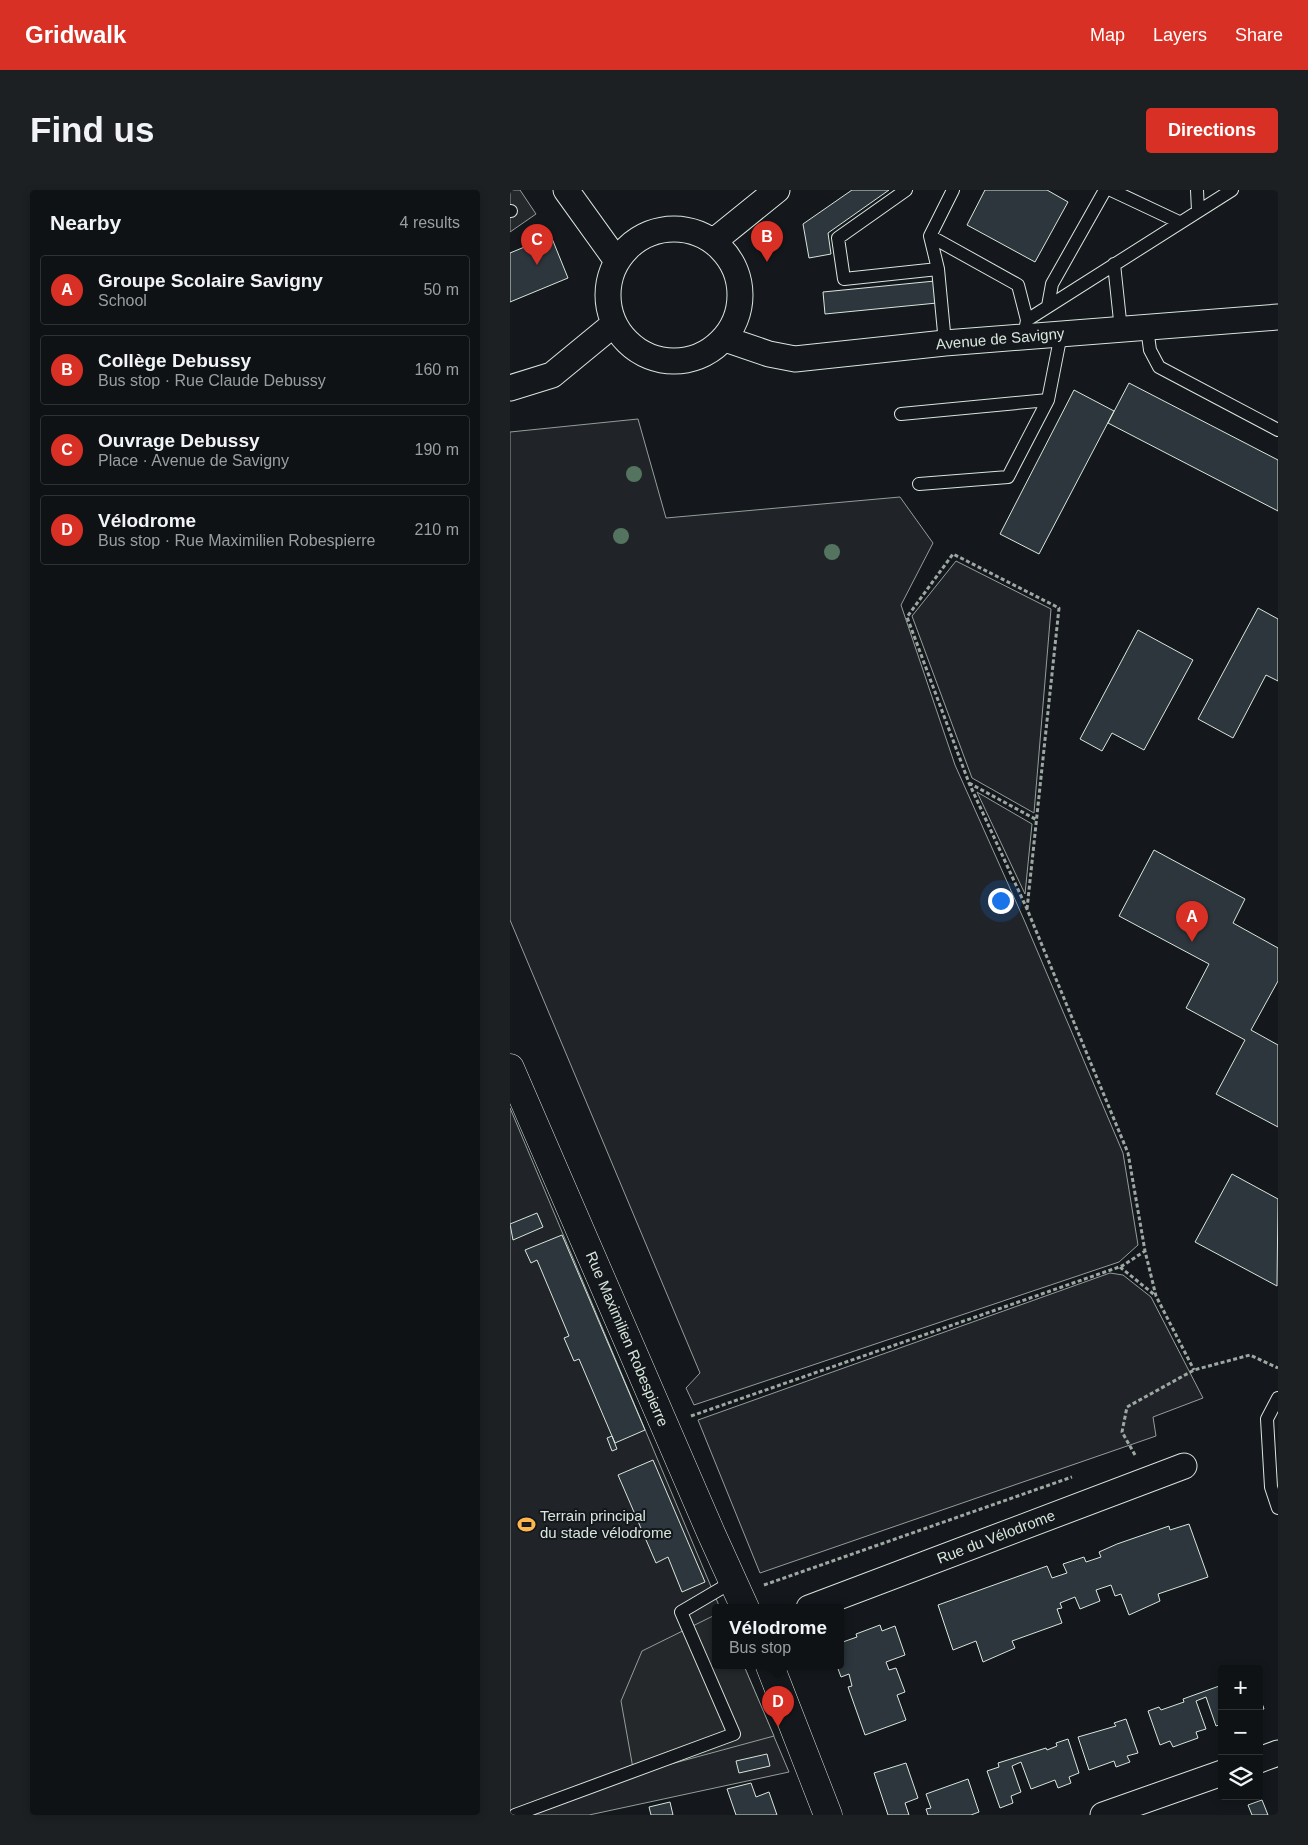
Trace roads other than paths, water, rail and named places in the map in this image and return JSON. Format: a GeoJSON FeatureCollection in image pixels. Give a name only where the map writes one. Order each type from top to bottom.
{"type":"FeatureCollection","features":[{"type":"Feature","properties":{"kind":"street"},"geometry":{"type":"LineString","coordinates":[[566,190],[617,261]]}},
{"type":"Feature","properties":{"kind":"street"},"geometry":{"type":"LineString","coordinates":[[714,241],[777,190]]}},
{"type":"Feature","properties":{"kind":"street"},"geometry":{"type":"LineString","coordinates":[[672,228],[694,231],[714,241],[729,257],[739,277],[741,299],[738,313],[725,339],[708,353],[687,361],[665,362],[645,355],[633,346],[614,324],[608,303],[609,281],[617,261],[631,244],[650,233],[672,228]]}},
{"type":"Feature","properties":{"kind":"street","name":"Avenue de Savigny"},"geometry":{"type":"LineString","coordinates":[[725,339],[769,354],[796,359],[945,343],[1026,328],[1061,334],[1278,317]]}},
{"type":"Feature","properties":{"kind":"street"},"geometry":{"type":"LineString","coordinates":[[510,388],[552,374],[614,324]]}},
{"type":"Feature","properties":{"kind":"street","name":"Rue Maximilien Robespierre"},"geometry":{"type":"LineString","coordinates":[[510,1068],[739,1595]]}},
{"type":"Feature","properties":{"kind":"street","name":"Rue du Vélodrome"},"geometry":{"type":"LineString","coordinates":[[820,1604],[1178,1469]]}},
{"type":"Feature","properties":{"kind":"street"},"geometry":{"type":"LineString","coordinates":[[771,1669],[801,1741],[828,1815]]}},
{"type":"Feature","properties":{"kind":"street"},"geometry":{"type":"LineString","coordinates":[[1263,1759],[1278,1753]]}},
{"type":"Feature","properties":{"kind":"street"},"geometry":{"type":"LineString","coordinates":[[1103,1815],[1218,1774]]}},
{"type":"Feature","properties":{"kind":"lane"},"geometry":{"type":"LineString","coordinates":[[906,190],[838,238],[844,279],[938,269]]}},
{"type":"Feature","properties":{"kind":"lane"},"geometry":{"type":"LineString","coordinates":[[945,343],[938,269],[930,236],[953,190]]}},
{"type":"Feature","properties":{"kind":"lane"},"geometry":{"type":"LineString","coordinates":[[1048,306],[1052,284],[1105,190]]}},
{"type":"Feature","properties":{"kind":"lane"},"geometry":{"type":"LineString","coordinates":[[1111,190],[1178,222]]}},
{"type":"Feature","properties":{"kind":"lane"},"geometry":{"type":"LineString","coordinates":[[1197,190],[1198,211]]}},
{"type":"Feature","properties":{"kind":"lane"},"geometry":{"type":"LineString","coordinates":[[1026,328],[1048,306],[1178,222],[1232,190]]}},
{"type":"Feature","properties":{"kind":"lane"},"geometry":{"type":"LineString","coordinates":[[930,236],[1018,285],[1026,328]]}},
{"type":"Feature","properties":{"kind":"lane"},"geometry":{"type":"LineString","coordinates":[[1114,264],[1121,330]]}},
{"type":"Feature","properties":{"kind":"lane"},"geometry":{"type":"LineString","coordinates":[[1147,328],[1150,350],[1160,367],[1278,430]]}},
{"type":"Feature","properties":{"kind":"lane"},"geometry":{"type":"LineString","coordinates":[[919,484],[1008,477],[1048,400],[1061,334]]}},
{"type":"Feature","properties":{"kind":"lane"},"geometry":{"type":"LineString","coordinates":[[901,414],[1048,400]]}},
{"type":"Feature","properties":{"kind":"lane"},"geometry":{"type":"LineString","coordinates":[[1278,1398],[1267,1419],[1271,1488],[1278,1508]]}},
{"type":"Feature","properties":{"kind":"lane"},"geometry":{"type":"LineString","coordinates":[[515,1815],[734,1734],[680,1612],[739,1595]]}},
{"type":"Feature","properties":{"kind":"place","name":"Collège Debussy"},"geometry":{"type":"Point","coordinates":[767,262]}},
{"type":"Feature","properties":{"kind":"place","name":"Ouvrage Debussy"},"geometry":{"type":"Point","coordinates":[537,265]}},
{"type":"Feature","properties":{"kind":"place","name":"Groupe Scolaire Savigny"},"geometry":{"type":"Point","coordinates":[1192,942]}},
{"type":"Feature","properties":{"kind":"place","name":"Terrain principal du stade vélodrome"},"geometry":{"type":"Point","coordinates":[526,1525]}},
{"type":"Feature","properties":{"kind":"place","name":"Vélodrome"},"geometry":{"type":"Point","coordinates":[778,1727]}}]}
